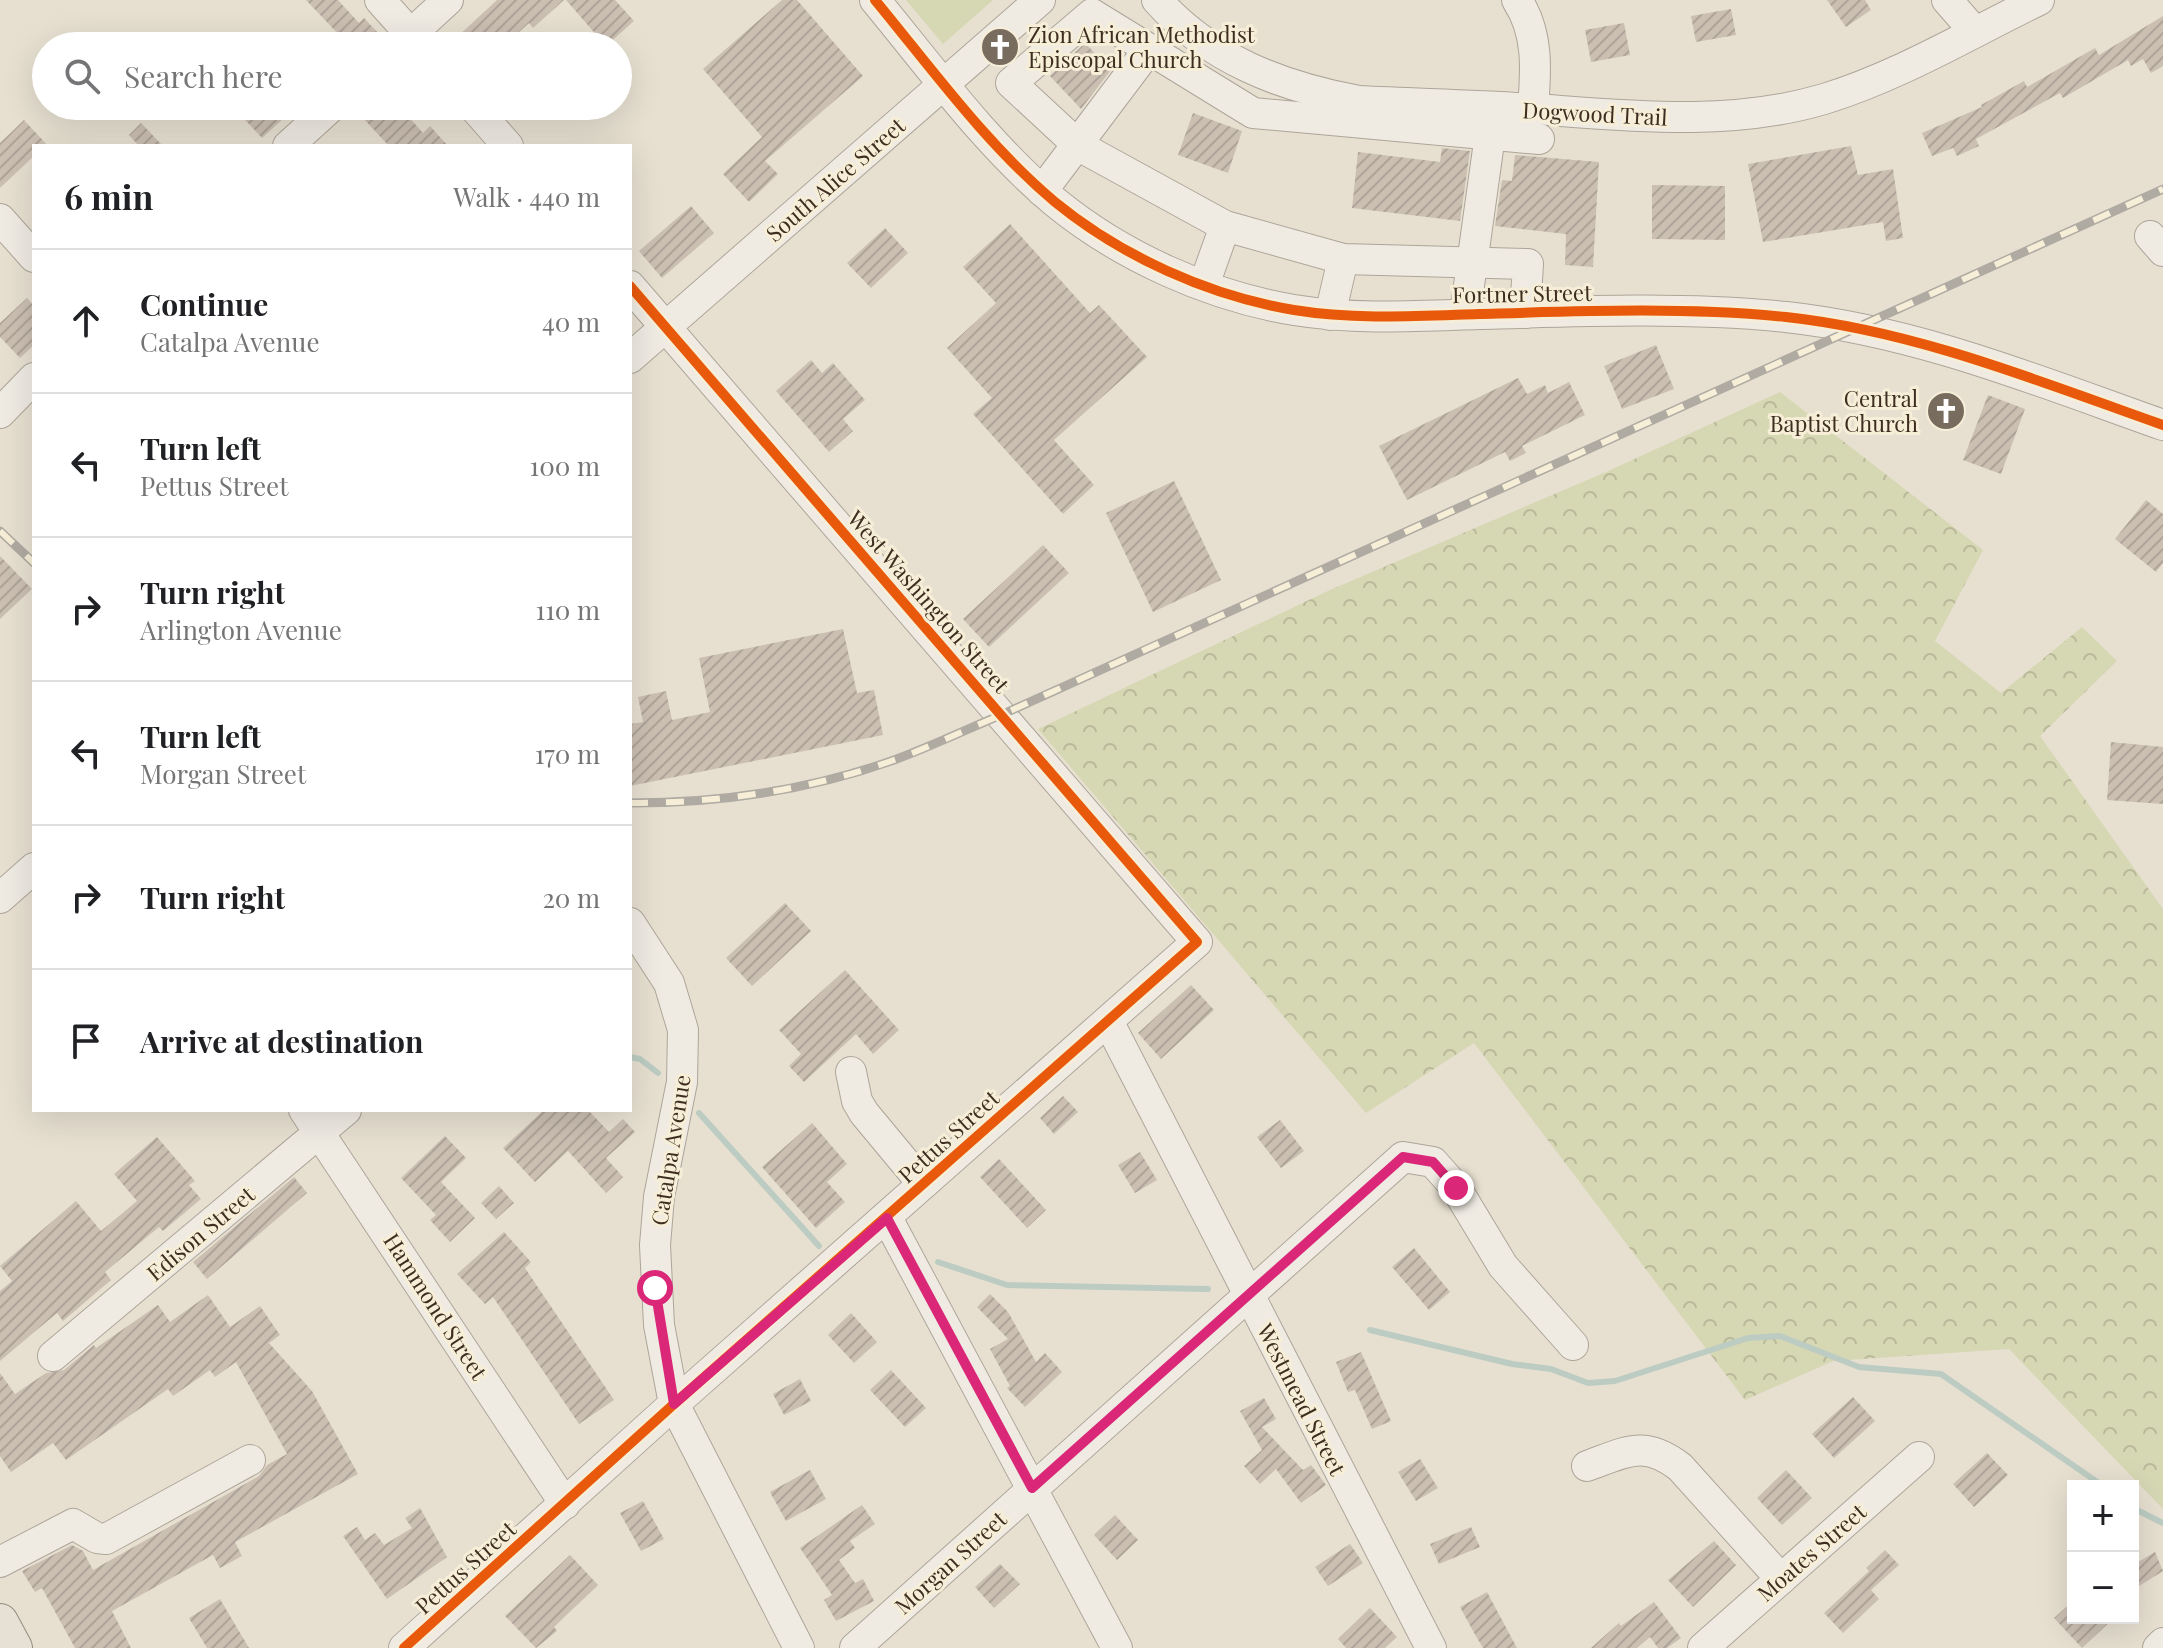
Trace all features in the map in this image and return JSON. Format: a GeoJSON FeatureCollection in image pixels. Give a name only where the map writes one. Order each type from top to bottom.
{"type":"FeatureCollection","features":[{"type":"Feature","properties":{"kind":"main road"},"geometry":{"type":"LineString","coordinates":[[0,1622],[14,1648]]}},
{"type":"Feature","properties":{"kind":"street"},"geometry":{"type":"LineString","coordinates":[[380,0],[403,32]]}},
{"type":"Feature","properties":{"kind":"street"},"geometry":{"type":"LineString","coordinates":[[419,32],[448,0]]}},
{"type":"Feature","properties":{"kind":"street","name":"Fortner Street"},"geometry":{"type":"LineString","coordinates":[[875,0],[944,84],[1042,191],[1097,232],[1138,256],[1204,285],[1255,302],[1330,315],[1623,311],[1785,317],[1832,324],[1942,350],[2163,425]]}},
{"type":"Feature","properties":{"kind":"street","name":"Dogwood Trail"},"geometry":{"type":"LineString","coordinates":[[1157,0],[1205,43],[1249,70],[1285,84],[1359,101],[1654,118],[1707,118],[1769,111],[1824,99],[2039,0]]}},
{"type":"Feature","properties":{"kind":"street"},"geometry":{"type":"LineString","coordinates":[[1517,0],[1533,36],[1536,67],[1533,109]]}},
{"type":"Feature","properties":{"kind":"street"},"geometry":{"type":"LineString","coordinates":[[1947,0],[1974,31]]}},
{"type":"Feature","properties":{"kind":"street"},"geometry":{"type":"LineString","coordinates":[[1035,4],[1056,44]]}},
{"type":"Feature","properties":{"kind":"street","name":"South Alice Street"},"geometry":{"type":"LineString","coordinates":[[632,356],[1035,4]]}},
{"type":"Feature","properties":{"kind":"street"},"geometry":{"type":"LineString","coordinates":[[1525,313],[1528,264],[1343,259],[1225,226],[1079,146],[1011,83],[1092,14],[1253,113],[1539,139]]}},
{"type":"Feature","properties":{"kind":"street"},"geometry":{"type":"LineString","coordinates":[[1042,191],[1079,146],[1149,49]]}},
{"type":"Feature","properties":{"kind":"street"},"geometry":{"type":"LineString","coordinates":[[290,144],[317,120]]}},
{"type":"Feature","properties":{"kind":"street"},"geometry":{"type":"LineString","coordinates":[[485,120],[506,144]]}},
{"type":"Feature","properties":{"kind":"street"},"geometry":{"type":"LineString","coordinates":[[1465,314],[1490,135]]}},
{"type":"Feature","properties":{"kind":"street"},"geometry":{"type":"LineString","coordinates":[[0,219],[32,255]]}},
{"type":"Feature","properties":{"kind":"street"},"geometry":{"type":"LineString","coordinates":[[1204,285],[1225,226]]}},
{"type":"Feature","properties":{"kind":"street"},"geometry":{"type":"LineString","coordinates":[[1330,315],[1343,259]]}},
{"type":"Feature","properties":{"kind":"street","name":"West Washington Street"},"geometry":{"type":"LineString","coordinates":[[632,288],[1197,942]]}},
{"type":"Feature","properties":{"kind":"street"},"geometry":{"type":"LineString","coordinates":[[0,413],[32,380]]}},
{"type":"Feature","properties":{"kind":"street"},"geometry":{"type":"LineString","coordinates":[[0,898],[32,870]]}},
{"type":"Feature","properties":{"kind":"street","name":"Catalpa Avenue"},"geometry":{"type":"LineString","coordinates":[[632,926],[669,983],[683,1030],[682,1082],[659,1197],[655,1245],[659,1325],[674,1404],[799,1648]]}},
{"type":"Feature","properties":{"kind":"street","name":"Pettus Street"},"geometry":{"type":"LineString","coordinates":[[404,1648],[674,1404],[1197,942]]}},
{"type":"Feature","properties":{"kind":"street","name":"Westmead Street"},"geometry":{"type":"LineString","coordinates":[[1108,1021],[1431,1648]]}},
{"type":"Feature","properties":{"kind":"street"},"geometry":{"type":"LineString","coordinates":[[851,1072],[857,1101],[864,1113],[923,1184]]}},
{"type":"Feature","properties":{"kind":"street","name":"Edison Street"},"geometry":{"type":"LineString","coordinates":[[53,1356],[313,1121],[340,1112]]}},
{"type":"Feature","properties":{"kind":"street","name":"Hammond Street"},"geometry":{"type":"LineString","coordinates":[[313,1121],[565,1504]]}},
{"type":"Feature","properties":{"kind":"street","name":"Morgan Street"},"geometry":{"type":"LineString","coordinates":[[855,1648],[1403,1157],[1433,1162],[1456,1188],[1503,1266],[1573,1345]]}},
{"type":"Feature","properties":{"kind":"street"},"geometry":{"type":"LineString","coordinates":[[887,1218],[1117,1648]]}},
{"type":"Feature","properties":{"kind":"street"},"geometry":{"type":"LineString","coordinates":[[1587,1466],[1634,1449],[1663,1454],[1680,1467],[1781,1579]]}},
{"type":"Feature","properties":{"kind":"street","name":"Moates Street"},"geometry":{"type":"LineString","coordinates":[[1703,1648],[1919,1457]]}},
{"type":"Feature","properties":{"kind":"street"},"geometry":{"type":"LineString","coordinates":[[0,1562],[73,1524],[97,1538],[106,1539],[250,1460]]}},
{"type":"Feature","properties":{"kind":"street"},"geometry":{"type":"LineString","coordinates":[[2158,1648],[2163,1643]]}},
{"type":"Feature","properties":{"kind":"green space"},"geometry":{"type":"Polygon","coordinates":[[[906,0],[993,0],[943,44],[906,0]]]}},
{"type":"Feature","properties":{"kind":"green space"},"geometry":{"type":"Polygon","coordinates":[[[1780,392],[1983,550],[1935,641],[2001,693],[2082,627],[2117,661],[2040,736],[2163,909],[2163,1509],[2139,1484],[2139,1480],[2135,1480],[2009,1349],[1833,1361],[1745,1400],[1474,1043],[1366,1113],[1038,729],[1330,590],[1606,472],[1780,392]]]}},
{"type":"Feature","properties":{"kind":"building"},"geometry":{"type":"Polygon","coordinates":[[[306,0],[338,0],[359,23],[364,18],[377,32],[336,32],[306,0]]]}},
{"type":"Feature","properties":{"kind":"building"},"geometry":{"type":"Polygon","coordinates":[[[497,0],[564,0],[533,28],[529,23],[519,32],[462,32],[497,0]]]}},
{"type":"Feature","properties":{"kind":"building"},"geometry":{"type":"Polygon","coordinates":[[[566,0],[615,0],[634,21],[622,32],[594,32],[566,0]]]}},
{"type":"Feature","properties":{"kind":"building"},"geometry":{"type":"Polygon","coordinates":[[[782,0],[797,0],[863,76],[765,161],[778,174],[749,202],[723,174],[762,137],[703,69],[782,0]]]}},
{"type":"Feature","properties":{"kind":"building"},"geometry":{"type":"Polygon","coordinates":[[[1827,0],[1865,0],[1871,10],[1846,27],[1827,0]]]}},
{"type":"Feature","properties":{"kind":"building"},"geometry":{"type":"Polygon","coordinates":[[[1731,9],[1736,35],[1696,42],[1691,16],[1731,9]]]}},
{"type":"Feature","properties":{"kind":"building"},"geometry":{"type":"Polygon","coordinates":[[[2163,16],[2163,66],[2151,73],[2143,59],[2131,66],[2128,60],[2063,98],[2060,93],[1976,139],[1979,146],[1957,156],[1953,148],[1932,156],[1922,133],[1982,107],[2024,81],[2027,87],[2095,48],[2099,55],[2163,16]]]}},
{"type":"Feature","properties":{"kind":"building"},"geometry":{"type":"Polygon","coordinates":[[[1624,23],[1630,55],[1591,62],[1585,30],[1624,23]]]}},
{"type":"Feature","properties":{"kind":"building"},"geometry":{"type":"Polygon","coordinates":[[[1085,43],[1111,70],[1081,109],[1050,76],[1085,43]]]}},
{"type":"Feature","properties":{"kind":"building"},"geometry":{"type":"Polygon","coordinates":[[[1193,113],[1242,131],[1228,173],[1178,155],[1193,113]]]}},
{"type":"Feature","properties":{"kind":"building"},"geometry":{"type":"Polygon","coordinates":[[[24,120],[46,144],[32,144],[32,158],[0,188],[0,143],[24,120]]]}},
{"type":"Feature","properties":{"kind":"building"},"geometry":{"type":"Polygon","coordinates":[[[245,120],[282,120],[262,138],[245,120]]]}},
{"type":"Feature","properties":{"kind":"building"},"geometry":{"type":"Polygon","coordinates":[[[365,120],[411,120],[423,133],[430,126],[446,144],[387,144],[365,120]]]}},
{"type":"Feature","properties":{"kind":"building"},"geometry":{"type":"Polygon","coordinates":[[[141,123],[161,144],[137,144],[129,135],[141,123]]]}},
{"type":"Feature","properties":{"kind":"building"},"geometry":{"type":"Polygon","coordinates":[[[1851,146],[1858,175],[1893,169],[1903,238],[1886,241],[1883,222],[1763,242],[1748,164],[1851,146]]]}},
{"type":"Feature","properties":{"kind":"building"},"geometry":{"type":"Polygon","coordinates":[[[1442,148],[1470,151],[1460,221],[1352,208],[1358,152],[1440,162],[1442,148]]]}},
{"type":"Feature","properties":{"kind":"building"},"geometry":{"type":"Polygon","coordinates":[[[1515,155],[1599,162],[1593,267],[1565,265],[1566,234],[1495,226],[1502,180],[1512,181],[1515,155]]]}},
{"type":"Feature","properties":{"kind":"building"},"geometry":{"type":"Polygon","coordinates":[[[1652,185],[1725,186],[1725,240],[1652,239],[1652,185]]]}},
{"type":"Feature","properties":{"kind":"building"},"geometry":{"type":"Polygon","coordinates":[[[691,206],[714,233],[662,278],[639,251],[691,206]]]}},
{"type":"Feature","properties":{"kind":"building"},"geometry":{"type":"Polygon","coordinates":[[[1010,224],[1090,313],[1099,305],[1147,357],[1054,440],[1094,485],[1063,514],[973,414],[992,398],[947,348],[996,303],[963,267],[1010,224]]]}},
{"type":"Feature","properties":{"kind":"building"},"geometry":{"type":"Polygon","coordinates":[[[885,228],[908,253],[871,288],[847,263],[885,228]]]}},
{"type":"Feature","properties":{"kind":"building"},"geometry":{"type":"Polygon","coordinates":[[[27,298],[32,304],[32,347],[20,358],[0,337],[0,323],[27,298]]]}},
{"type":"Feature","properties":{"kind":"building"},"geometry":{"type":"Polygon","coordinates":[[[1656,345],[1674,389],[1622,409],[1604,366],[1656,345]]]}},
{"type":"Feature","properties":{"kind":"building"},"geometry":{"type":"Polygon","coordinates":[[[811,360],[822,373],[833,363],[865,400],[843,419],[853,431],[829,452],[776,391],[811,360]]]}},
{"type":"Feature","properties":{"kind":"building"},"geometry":{"type":"Polygon","coordinates":[[[1518,378],[1527,394],[1545,385],[1548,393],[1569,382],[1585,415],[1522,446],[1526,453],[1510,461],[1505,452],[1407,500],[1379,446],[1518,378]]]}},
{"type":"Feature","properties":{"kind":"building"},"geometry":{"type":"Polygon","coordinates":[[[1988,395],[2025,409],[2001,474],[1963,460],[1988,395]]]}},
{"type":"Feature","properties":{"kind":"building"},"geometry":{"type":"Polygon","coordinates":[[[1174,481],[1221,580],[1153,612],[1106,513],[1174,481]]]}},
{"type":"Feature","properties":{"kind":"building"},"geometry":{"type":"Polygon","coordinates":[[[2146,500],[2163,514],[2163,563],[2156,572],[2115,539],[2146,500]]]}},
{"type":"Feature","properties":{"kind":"building"},"geometry":{"type":"Polygon","coordinates":[[[1043,545],[1069,573],[989,647],[963,619],[1043,545]]]}},
{"type":"Feature","properties":{"kind":"building"},"geometry":{"type":"Polygon","coordinates":[[[0,556],[32,589],[0,619],[0,556]]]}},
{"type":"Feature","properties":{"kind":"building"},"geometry":{"type":"Polygon","coordinates":[[[843,629],[857,693],[874,690],[883,735],[632,786],[632,724],[643,722],[638,697],[666,691],[672,720],[710,712],[699,658],[843,629]]]}},
{"type":"Feature","properties":{"kind":"building"},"geometry":{"type":"Polygon","coordinates":[[[2111,742],[2163,747],[2163,804],[2107,800],[2111,742]]]}},
{"type":"Feature","properties":{"kind":"building"},"geometry":{"type":"Polygon","coordinates":[[[785,903],[811,931],[752,986],[726,958],[785,903]]]}},
{"type":"Feature","properties":{"kind":"building"},"geometry":{"type":"Polygon","coordinates":[[[845,970],[899,1030],[873,1054],[856,1034],[804,1082],[789,1066],[801,1054],[779,1030],[845,970]]]}},
{"type":"Feature","properties":{"kind":"building"},"geometry":{"type":"Polygon","coordinates":[[[1191,985],[1214,1010],[1161,1059],[1138,1033],[1191,985]]]}},
{"type":"Feature","properties":{"kind":"building"},"geometry":{"type":"Polygon","coordinates":[[[1063,1096],[1078,1112],[1054,1134],[1040,1118],[1063,1096]]]}},
{"type":"Feature","properties":{"kind":"building"},"geometry":{"type":"Polygon","coordinates":[[[542,1112],[590,1112],[609,1132],[623,1119],[635,1132],[606,1158],[623,1177],[606,1193],[568,1151],[535,1182],[503,1148],[542,1112]]]}},
{"type":"Feature","properties":{"kind":"building"},"geometry":{"type":"Polygon","coordinates":[[[1280,1120],[1304,1151],[1281,1168],[1257,1137],[1280,1120]]]}},
{"type":"Feature","properties":{"kind":"building"},"geometry":{"type":"Polygon","coordinates":[[[812,1123],[847,1164],[827,1182],[845,1202],[816,1228],[762,1167],[812,1123]]]}},
{"type":"Feature","properties":{"kind":"building"},"geometry":{"type":"Polygon","coordinates":[[[445,1136],[466,1158],[441,1182],[475,1218],[450,1242],[430,1220],[436,1215],[401,1178],[445,1136]]]}},
{"type":"Feature","properties":{"kind":"building"},"geometry":{"type":"Polygon","coordinates":[[[157,1137],[195,1181],[189,1185],[201,1199],[163,1231],[159,1227],[105,1272],[111,1280],[63,1321],[57,1313],[0,1361],[0,1291],[12,1281],[0,1266],[76,1201],[101,1231],[137,1201],[114,1174],[157,1137]]]}},
{"type":"Feature","properties":{"kind":"building"},"geometry":{"type":"Polygon","coordinates":[[[1140,1152],[1157,1180],[1135,1193],[1118,1165],[1140,1152]]]}},
{"type":"Feature","properties":{"kind":"building"},"geometry":{"type":"Polygon","coordinates":[[[999,1159],[1046,1210],[1027,1228],[980,1177],[999,1159]]]}},
{"type":"Feature","properties":{"kind":"building"},"geometry":{"type":"Polygon","coordinates":[[[294,1177],[307,1193],[207,1279],[193,1262],[294,1177]]]}},
{"type":"Feature","properties":{"kind":"building"},"geometry":{"type":"Polygon","coordinates":[[[499,1186],[514,1203],[496,1219],[481,1203],[499,1186]]]}},
{"type":"Feature","properties":{"kind":"building"},"geometry":{"type":"Polygon","coordinates":[[[504,1232],[531,1262],[525,1268],[614,1400],[579,1424],[493,1297],[485,1304],[457,1274],[504,1232]]]}},
{"type":"Feature","properties":{"kind":"building"},"geometry":{"type":"Polygon","coordinates":[[[1414,1248],[1450,1292],[1429,1310],[1392,1267],[1414,1248]]]}},
{"type":"Feature","properties":{"kind":"building"},"geometry":{"type":"Polygon","coordinates":[[[990,1294],[1008,1312],[1036,1362],[1045,1353],[1062,1372],[1025,1407],[1007,1388],[1010,1386],[990,1349],[1008,1339],[977,1307],[990,1294]]]}},
{"type":"Feature","properties":{"kind":"building"},"geometry":{"type":"Polygon","coordinates":[[[208,1295],[230,1327],[260,1306],[280,1335],[269,1343],[312,1391],[358,1474],[235,1542],[242,1556],[220,1568],[213,1555],[112,1611],[131,1648],[75,1648],[42,1588],[35,1592],[22,1571],[72,1545],[83,1551],[93,1570],[259,1476],[267,1465],[287,1454],[236,1362],[215,1377],[210,1370],[173,1396],[168,1389],[66,1460],[53,1443],[11,1472],[0,1456],[0,1373],[15,1394],[46,1373],[64,1370],[94,1345],[96,1348],[158,1305],[170,1322],[208,1295]]]}},
{"type":"Feature","properties":{"kind":"building"},"geometry":{"type":"Polygon","coordinates":[[[851,1313],[877,1342],[854,1363],[828,1335],[851,1313]]]}},
{"type":"Feature","properties":{"kind":"building"},"geometry":{"type":"Polygon","coordinates":[[[1361,1352],[1391,1421],[1372,1429],[1355,1390],[1348,1392],[1336,1362],[1361,1352]]]}},
{"type":"Feature","properties":{"kind":"building"},"geometry":{"type":"Polygon","coordinates":[[[891,1370],[926,1408],[905,1427],[870,1390],[891,1370]]]}},
{"type":"Feature","properties":{"kind":"building"},"geometry":{"type":"Polygon","coordinates":[[[800,1379],[811,1401],[784,1415],[773,1394],[800,1379]]]}},
{"type":"Feature","properties":{"kind":"building"},"geometry":{"type":"Polygon","coordinates":[[[1853,1397],[1875,1421],[1834,1458],[1812,1434],[1853,1397]]]}},
{"type":"Feature","properties":{"kind":"building"},"geometry":{"type":"Polygon","coordinates":[[[1264,1398],[1276,1419],[1262,1427],[1303,1470],[1311,1465],[1326,1485],[1301,1503],[1276,1469],[1260,1484],[1244,1466],[1262,1450],[1240,1411],[1264,1398]]]}},
{"type":"Feature","properties":{"kind":"building"},"geometry":{"type":"Polygon","coordinates":[[[1987,1453],[2008,1475],[1974,1507],[1953,1484],[1987,1453]]]}},
{"type":"Feature","properties":{"kind":"building"},"geometry":{"type":"Polygon","coordinates":[[[1420,1459],[1438,1488],[1416,1501],[1398,1472],[1420,1459]]]}},
{"type":"Feature","properties":{"kind":"building"},"geometry":{"type":"Polygon","coordinates":[[[810,1470],[826,1499],[786,1521],[770,1492],[810,1470]]]}},
{"type":"Feature","properties":{"kind":"building"},"geometry":{"type":"Polygon","coordinates":[[[1786,1470],[1812,1498],[1782,1525],[1757,1498],[1786,1470]]]}},
{"type":"Feature","properties":{"kind":"building"},"geometry":{"type":"Polygon","coordinates":[[[643,1501],[664,1539],[641,1551],[620,1513],[643,1501]]]}},
{"type":"Feature","properties":{"kind":"building"},"geometry":{"type":"Polygon","coordinates":[[[862,1505],[875,1524],[850,1541],[855,1548],[839,1560],[855,1583],[863,1579],[874,1601],[836,1621],[824,1600],[832,1595],[800,1548],[862,1505]]]}},
{"type":"Feature","properties":{"kind":"building"},"geometry":{"type":"Polygon","coordinates":[[[420,1508],[447,1557],[387,1599],[343,1536],[357,1527],[365,1540],[375,1533],[384,1545],[412,1528],[405,1518],[420,1508]]]}},
{"type":"Feature","properties":{"kind":"building"},"geometry":{"type":"Polygon","coordinates":[[[1115,1515],[1138,1540],[1117,1560],[1094,1535],[1115,1515]]]}},
{"type":"Feature","properties":{"kind":"building"},"geometry":{"type":"Polygon","coordinates":[[[1471,1527],[1480,1547],[1439,1564],[1430,1544],[1471,1527]]]}},
{"type":"Feature","properties":{"kind":"building"},"geometry":{"type":"Polygon","coordinates":[[[1714,1541],[1736,1565],[1693,1607],[1668,1580],[1714,1541]]]}},
{"type":"Feature","properties":{"kind":"building"},"geometry":{"type":"Polygon","coordinates":[[[1350,1544],[1363,1563],[1328,1586],[1315,1567],[1350,1544]]]}},
{"type":"Feature","properties":{"kind":"building"},"geometry":{"type":"Polygon","coordinates":[[[1885,1550],[1899,1565],[1871,1590],[1879,1599],[1843,1633],[1824,1613],[1869,1571],[1866,1568],[1885,1550]]]}},
{"type":"Feature","properties":{"kind":"building"},"geometry":{"type":"Polygon","coordinates":[[[2155,1552],[2163,1571],[2139,1586],[2139,1561],[2155,1552]]]}},
{"type":"Feature","properties":{"kind":"building"},"geometry":{"type":"Polygon","coordinates":[[[570,1555],[598,1585],[554,1627],[557,1631],[536,1648],[505,1616],[570,1555]]]}},
{"type":"Feature","properties":{"kind":"building"},"geometry":{"type":"Polygon","coordinates":[[[1000,1564],[1020,1584],[994,1608],[975,1587],[1000,1564]]]}},
{"type":"Feature","properties":{"kind":"building"},"geometry":{"type":"Polygon","coordinates":[[[1487,1592],[1517,1648],[1483,1648],[1460,1607],[1487,1592]]]}},
{"type":"Feature","properties":{"kind":"building"},"geometry":{"type":"Polygon","coordinates":[[[220,1599],[249,1648],[207,1648],[189,1618],[220,1599]]]}},
{"type":"Feature","properties":{"kind":"building"},"geometry":{"type":"Polygon","coordinates":[[[1654,1602],[1681,1638],[1667,1648],[1658,1648],[1650,1637],[1637,1648],[1591,1648],[1619,1623],[1621,1626],[1654,1602]]]}},
{"type":"Feature","properties":{"kind":"building"},"geometry":{"type":"Polygon","coordinates":[[[2067,1606],[2067,1624],[2108,1624],[2082,1648],[2054,1618],[2067,1606]]]}},
{"type":"Feature","properties":{"kind":"building"},"geometry":{"type":"Polygon","coordinates":[[[1370,1608],[1397,1637],[1385,1648],[1346,1648],[1338,1639],[1370,1608]]]}},
{"type":"Feature","properties":{"kind":"waterway"},"geometry":{"type":"LineString","coordinates":[[632,1057],[640,1059],[658,1073]]}},
{"type":"Feature","properties":{"kind":"waterway"},"geometry":{"type":"LineString","coordinates":[[699,1113],[819,1246]]}},
{"type":"Feature","properties":{"kind":"waterway"},"geometry":{"type":"LineString","coordinates":[[938,1262],[1007,1285],[1208,1289]]}},
{"type":"Feature","properties":{"kind":"waterway"},"geometry":{"type":"LineString","coordinates":[[1370,1330],[1512,1364],[1551,1369],[1588,1383],[1615,1381],[1748,1338],[1780,1336],[1859,1367],[1941,1374],[2094,1480]]}},
{"type":"Feature","properties":{"kind":"waterway"},"geometry":{"type":"LineString","coordinates":[[2139,1511],[2163,1523]]}},
{"type":"Feature","properties":{"kind":"railway"},"geometry":{"type":"LineString","coordinates":[[632,803],[730,797],[797,787],[921,750],[2163,189]]}},
{"type":"Feature","properties":{"kind":"railway"},"geometry":{"type":"LineString","coordinates":[[0,531],[32,561]]}},
{"type":"Feature","properties":{"kind":"cycle path"},"geometry":{"type":"LineString","coordinates":[[875,0],[983,131],[1055,202],[1108,240],[1137,256],[1230,295],[1294,310],[1363,316],[1633,311],[1786,317],[1835,324],[1930,346],[2163,425]]}},
{"type":"Feature","properties":{"kind":"cycle path"},"geometry":{"type":"LineString","coordinates":[[404,1648],[674,1404],[1197,942],[632,288]]}},
{"type":"Feature","properties":{"kind":"place","name":"Zion African Methodist Episcopal Church"},"geometry":{"type":"Point","coordinates":[1000,47]}},
{"type":"Feature","properties":{"kind":"place","name":"Central Baptist Church"},"geometry":{"type":"Point","coordinates":[1946,411]}},
{"type":"Feature","properties":{"kind":"route"},"geometry":{"type":"LineString","coordinates":[[655,1288],[674,1404],[887,1218],[1032,1488],[1403,1157],[1433,1162],[1456,1188]]}}]}
